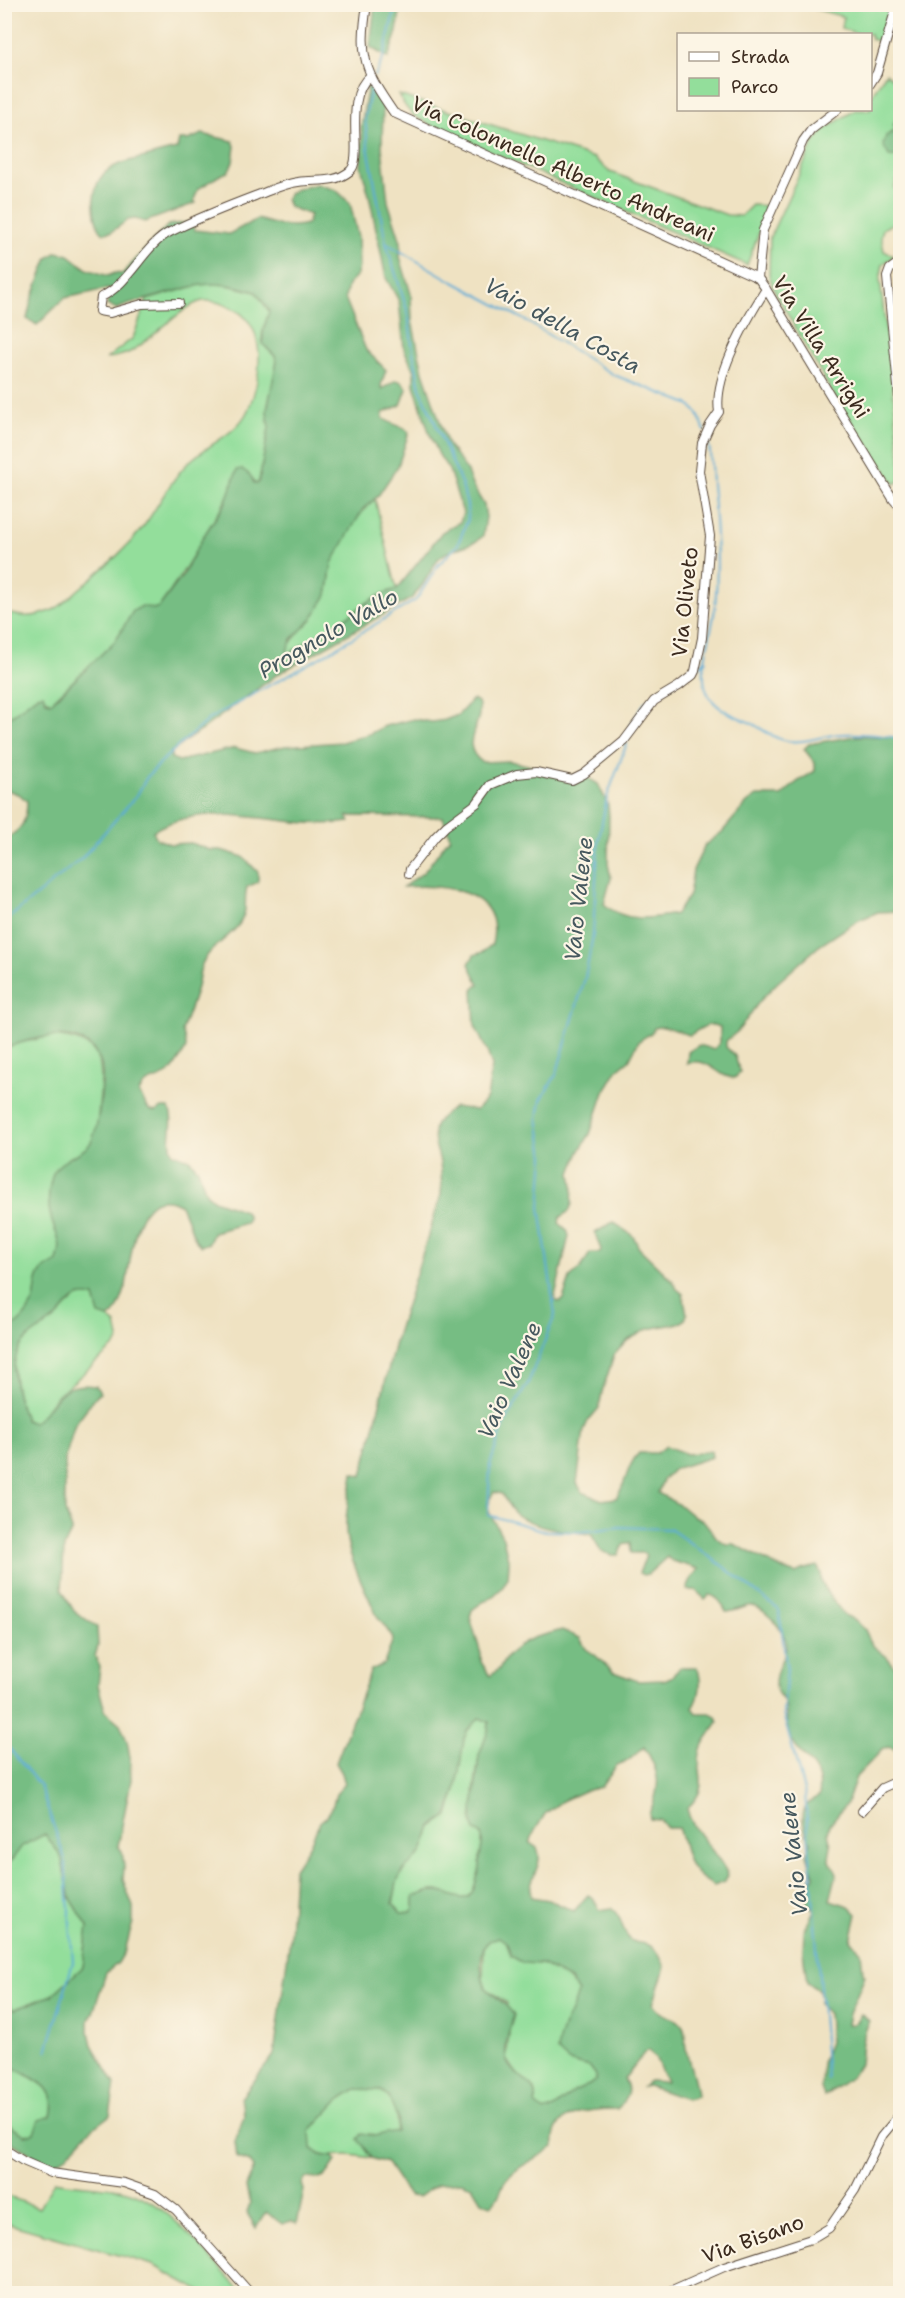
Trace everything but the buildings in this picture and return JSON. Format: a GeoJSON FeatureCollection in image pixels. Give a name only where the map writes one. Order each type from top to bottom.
{"type":"FeatureCollection","features":[{"type":"Feature","properties":{"kind":"street","name":"Via Colonnello Alberto Andreani"},"geometry":{"type":"LineString","coordinates":[[367,4],[362,35],[366,63],[370,76],[394,113],[758,278]]}},
{"type":"Feature","properties":{"kind":"street"},"geometry":{"type":"LineString","coordinates":[[872,81],[877,73],[897,4]]}},
{"type":"Feature","properties":{"kind":"street"},"geometry":{"type":"LineString","coordinates":[[179,303],[142,304],[110,313],[99,311],[101,297],[122,282],[168,233],[204,216],[277,188],[297,182],[328,182],[353,169],[355,112],[364,81],[370,76]]}},
{"type":"Feature","properties":{"kind":"street","name":"Via Villa Arrighi"},"geometry":{"type":"LineString","coordinates":[[836,111],[811,130],[803,141],[763,230],[758,278],[900,507]]}},
{"type":"Feature","properties":{"kind":"street","name":"Via Villa Arrighi"},"geometry":{"type":"LineString","coordinates":[[900,265],[897,264],[890,269],[887,277],[900,406]]}},
{"type":"Feature","properties":{"kind":"street","name":"Via Oliveto"},"geometry":{"type":"LineString","coordinates":[[410,874],[410,869],[435,837],[477,803],[490,785],[517,774],[536,772],[572,780],[578,777],[624,741],[654,701],[693,675],[702,638],[710,536],[699,471],[702,443],[719,412],[717,399],[737,339],[766,289]]}},
{"type":"Feature","properties":{"kind":"street"},"geometry":{"type":"LineString","coordinates":[[862,1811],[882,1788],[900,1780]]}},
{"type":"Feature","properties":{"kind":"street","name":"Via Bisano"},"geometry":{"type":"LineString","coordinates":[[663,2294],[734,2263],[811,2239],[829,2228],[855,2190],[881,2137],[900,2114]]}},
{"type":"Feature","properties":{"kind":"street"},"geometry":{"type":"LineString","coordinates":[[4,2149],[23,2161],[62,2176],[124,2183],[156,2194],[176,2210],[251,2294]]}},
{"type":"Feature","properties":{"kind":"green space"},"geometry":{"type":"Polygon","coordinates":[[[375,5],[401,5],[397,32],[388,58],[370,47],[375,5]]]}},
{"type":"Feature","properties":{"kind":"green space"},"geometry":{"type":"Polygon","coordinates":[[[801,5],[894,5],[882,43],[872,39],[872,33],[855,33],[841,28],[844,17],[801,5]]]}},
{"type":"Feature","properties":{"kind":"green space"},"geometry":{"type":"Polygon","coordinates":[[[886,73],[900,85],[900,114],[898,114],[900,127],[886,136],[900,157],[900,174],[894,188],[900,192],[900,219],[883,229],[881,236],[884,251],[894,256],[883,264],[880,280],[900,454],[900,481],[895,484],[837,401],[775,292],[769,275],[770,237],[814,142],[825,129],[853,111],[872,111],[872,94],[886,73]]]}},
{"type":"Feature","properties":{"kind":"green space"},"geometry":{"type":"Polygon","coordinates":[[[368,84],[383,105],[382,147],[388,202],[401,242],[400,257],[411,294],[412,321],[423,372],[448,445],[466,469],[484,505],[486,517],[483,536],[438,559],[412,598],[278,674],[171,752],[171,758],[179,761],[235,748],[255,753],[285,746],[342,742],[369,734],[385,726],[414,719],[432,722],[445,720],[458,715],[473,699],[478,702],[479,710],[471,740],[472,748],[482,762],[510,761],[531,766],[546,775],[585,776],[598,784],[608,805],[609,816],[608,864],[611,878],[604,904],[629,917],[647,918],[676,914],[689,895],[693,870],[705,845],[722,832],[747,803],[757,796],[781,796],[797,782],[815,771],[815,763],[804,749],[809,744],[856,736],[900,737],[900,911],[878,912],[857,921],[819,946],[776,984],[759,1002],[738,1031],[726,1041],[726,1047],[735,1056],[740,1072],[735,1078],[723,1075],[702,1062],[687,1063],[688,1052],[699,1045],[713,1049],[720,1042],[720,1027],[715,1025],[708,1025],[690,1035],[658,1027],[639,1041],[629,1060],[617,1070],[604,1092],[590,1134],[579,1152],[571,1173],[572,1204],[569,1211],[560,1218],[559,1223],[567,1230],[569,1236],[554,1300],[559,1302],[563,1299],[570,1278],[580,1269],[590,1253],[600,1253],[595,1233],[613,1222],[633,1236],[639,1248],[683,1294],[687,1314],[685,1320],[648,1329],[628,1340],[614,1355],[599,1408],[584,1430],[577,1483],[582,1492],[602,1500],[616,1498],[631,1463],[639,1453],[657,1453],[666,1446],[687,1454],[711,1451],[712,1457],[674,1469],[663,1480],[658,1493],[704,1521],[717,1538],[726,1544],[734,1544],[796,1574],[817,1566],[821,1573],[821,1581],[844,1615],[855,1620],[865,1630],[872,1645],[887,1657],[900,1673],[900,1751],[888,1747],[883,1749],[856,1777],[847,1803],[830,1824],[828,1833],[831,1845],[829,1858],[837,1873],[830,1900],[849,1906],[857,1914],[851,1940],[861,1952],[865,1975],[847,2024],[854,2023],[861,2014],[869,2021],[862,2041],[860,2064],[850,2078],[824,2096],[821,2088],[822,2063],[830,2042],[828,2014],[819,2003],[821,1999],[819,1990],[807,1983],[803,1951],[804,1932],[814,1910],[806,1902],[814,1875],[807,1855],[811,1842],[806,1834],[803,1814],[808,1804],[819,1796],[820,1785],[815,1769],[790,1737],[786,1709],[775,1688],[778,1667],[786,1649],[784,1635],[772,1619],[756,1607],[748,1606],[726,1612],[715,1597],[709,1595],[705,1599],[695,1590],[687,1590],[692,1577],[699,1569],[672,1561],[667,1557],[648,1574],[643,1575],[639,1573],[646,1556],[644,1553],[631,1553],[630,1542],[623,1545],[618,1555],[611,1555],[601,1551],[591,1534],[552,1528],[523,1519],[512,1510],[502,1494],[494,1492],[488,1505],[489,1512],[503,1538],[509,1563],[508,1578],[502,1588],[491,1598],[472,1610],[470,1617],[481,1654],[481,1662],[490,1676],[499,1669],[508,1655],[523,1643],[562,1630],[580,1638],[586,1649],[613,1672],[638,1681],[664,1680],[671,1677],[681,1667],[697,1667],[700,1688],[693,1708],[697,1713],[710,1713],[716,1716],[718,1722],[702,1746],[699,1763],[701,1785],[699,1792],[687,1808],[694,1826],[724,1866],[728,1875],[725,1882],[714,1886],[704,1880],[688,1861],[678,1828],[667,1828],[660,1820],[650,1819],[649,1814],[656,1796],[657,1780],[654,1765],[644,1747],[629,1760],[617,1765],[601,1787],[584,1791],[562,1801],[545,1814],[530,1843],[537,1848],[539,1854],[538,1866],[531,1884],[531,1897],[549,1900],[574,1911],[588,1895],[593,1898],[600,1910],[611,1908],[615,1912],[630,1939],[649,1945],[658,1954],[665,1967],[653,2004],[658,2010],[683,2026],[697,2096],[686,2099],[648,2086],[643,2087],[649,2081],[666,2082],[657,2061],[649,2050],[644,2053],[624,2079],[628,2091],[617,2109],[574,2114],[565,2119],[558,2126],[554,2135],[554,2147],[511,2175],[491,2205],[481,2201],[472,2186],[461,2182],[438,2184],[418,2197],[409,2196],[387,2163],[371,2158],[358,2139],[362,2134],[374,2136],[396,2131],[398,2120],[388,2096],[380,2090],[356,2089],[339,2100],[310,2131],[311,2148],[320,2155],[333,2157],[336,2161],[325,2177],[306,2178],[302,2184],[304,2190],[297,2224],[291,2221],[282,2224],[266,2212],[256,2228],[247,2213],[250,2203],[246,2187],[254,2167],[250,2162],[237,2158],[235,2142],[244,2116],[241,2098],[274,2055],[290,1938],[294,1869],[309,1846],[320,1822],[332,1808],[336,1794],[345,1784],[336,1763],[371,1670],[384,1664],[393,1639],[375,1612],[349,1550],[346,1522],[353,1473],[362,1476],[397,1334],[441,1195],[441,1167],[435,1143],[435,1126],[454,1107],[476,1110],[487,1098],[492,1066],[475,1026],[473,990],[479,984],[469,964],[474,955],[483,952],[492,944],[494,926],[489,911],[480,901],[467,894],[435,887],[403,887],[424,872],[450,837],[443,817],[347,816],[350,822],[326,824],[225,815],[200,816],[176,821],[153,831],[157,839],[170,844],[191,843],[210,850],[221,850],[243,857],[258,872],[258,882],[247,887],[245,909],[240,923],[210,952],[202,964],[198,984],[182,1031],[186,1044],[184,1053],[171,1072],[144,1085],[139,1093],[149,1110],[155,1112],[162,1108],[169,1108],[172,1120],[170,1141],[173,1153],[189,1159],[198,1169],[206,1193],[214,1200],[245,1211],[248,1218],[246,1223],[214,1232],[209,1243],[201,1246],[196,1241],[181,1205],[170,1200],[156,1201],[147,1208],[141,1218],[132,1247],[125,1289],[114,1315],[108,1318],[99,1315],[94,1297],[80,1296],[72,1300],[57,1317],[26,1340],[16,1358],[14,1379],[25,1420],[33,1423],[59,1395],[73,1387],[96,1386],[100,1393],[75,1424],[65,1458],[65,1511],[72,1530],[64,1547],[62,1590],[74,1611],[97,1627],[98,1646],[95,1656],[100,1667],[98,1685],[105,1711],[120,1724],[127,1741],[131,1780],[118,1846],[122,1851],[123,1880],[133,1907],[133,1922],[125,1951],[118,1963],[106,1973],[89,2020],[92,2045],[115,2084],[110,2115],[87,2133],[64,2158],[51,2164],[45,2162],[5,2139],[5,2123],[25,2135],[34,2133],[39,2120],[51,2116],[53,2104],[46,2088],[5,2062],[4,1996],[13,2010],[52,1995],[83,1967],[88,1927],[70,1897],[61,1856],[45,1834],[22,1846],[5,1869],[4,1330],[14,1326],[26,1315],[34,1300],[36,1283],[41,1272],[57,1261],[60,1248],[48,1198],[51,1182],[58,1166],[85,1149],[92,1139],[100,1106],[102,1071],[95,1051],[85,1043],[72,1038],[44,1037],[5,1049],[5,839],[16,832],[22,824],[27,801],[20,795],[5,789],[5,718],[16,713],[39,695],[43,694],[46,701],[52,702],[115,641],[133,611],[142,606],[153,609],[159,607],[183,575],[203,537],[225,504],[237,470],[242,469],[257,484],[269,428],[267,410],[277,361],[263,344],[263,332],[269,311],[256,292],[240,287],[201,285],[117,309],[107,305],[112,288],[65,298],[37,325],[27,319],[31,301],[48,258],[57,252],[69,255],[87,269],[108,276],[115,273],[122,274],[168,225],[191,222],[195,230],[229,234],[257,219],[282,225],[307,224],[310,215],[289,207],[286,199],[289,194],[297,189],[317,184],[336,190],[350,203],[358,237],[359,267],[357,275],[348,285],[345,298],[366,350],[386,370],[381,385],[382,389],[396,380],[402,382],[407,389],[401,405],[383,413],[383,418],[409,432],[398,466],[378,496],[363,509],[332,563],[327,595],[312,619],[292,639],[287,651],[290,653],[369,602],[397,589],[442,532],[460,522],[463,513],[449,470],[439,455],[429,432],[414,385],[414,371],[404,349],[399,301],[386,278],[361,166],[361,128],[368,84]],[[479,1718],[467,1731],[464,1739],[456,1790],[447,1816],[431,1827],[422,1852],[403,1871],[397,1882],[393,1903],[401,1913],[411,1912],[414,1908],[414,1897],[425,1892],[437,1891],[465,1898],[472,1892],[479,1871],[482,1841],[481,1834],[475,1831],[472,1821],[479,1756],[489,1722],[479,1718]],[[499,1937],[492,1939],[484,1947],[481,1963],[483,1980],[487,1989],[514,2015],[509,2031],[506,2058],[513,2071],[532,2088],[535,2104],[544,2112],[554,2108],[574,2092],[595,2082],[596,2075],[590,2067],[568,2061],[557,2051],[560,2035],[578,1992],[570,1980],[542,1964],[523,1963],[511,1956],[507,1943],[499,1937]]]}},
{"type":"Feature","properties":{"kind":"green space"},"geometry":{"type":"Polygon","coordinates":[[[399,95],[594,158],[610,172],[727,215],[741,216],[752,205],[769,206],[747,265],[424,122],[406,108],[399,95]]]}},
{"type":"Feature","properties":{"kind":"green space"},"geometry":{"type":"Polygon","coordinates":[[[900,114],[900,128],[893,126],[900,114]]]}},
{"type":"Feature","properties":{"kind":"green space"},"geometry":{"type":"Polygon","coordinates":[[[900,128],[900,157],[889,156],[883,145],[886,136],[900,128]]]}},
{"type":"Feature","properties":{"kind":"green space"},"geometry":{"type":"Polygon","coordinates":[[[202,134],[233,141],[235,146],[233,162],[228,172],[198,189],[194,200],[196,203],[145,222],[135,219],[128,220],[111,232],[102,231],[95,215],[94,195],[101,177],[107,171],[124,163],[177,149],[179,140],[188,140],[202,134]]]}},
{"type":"Feature","properties":{"kind":"green space"},"geometry":{"type":"Polygon","coordinates":[[[205,283],[227,285],[256,292],[269,311],[262,333],[262,342],[277,361],[267,410],[269,428],[259,481],[257,484],[252,478],[234,477],[222,508],[159,607],[153,609],[142,606],[128,621],[115,641],[51,702],[38,694],[21,710],[5,718],[5,611],[23,616],[35,616],[63,604],[136,536],[174,479],[187,464],[229,433],[243,419],[248,410],[257,383],[259,367],[256,338],[251,325],[242,314],[220,303],[203,301],[195,304],[136,348],[125,354],[106,359],[133,338],[147,300],[205,283]]]}},
{"type":"Feature","properties":{"kind":"green space"},"geometry":{"type":"Polygon","coordinates":[[[375,499],[397,590],[369,602],[290,653],[286,651],[322,603],[329,587],[331,564],[343,539],[375,499]]]}},
{"type":"Feature","properties":{"kind":"green space"},"geometry":{"type":"Polygon","coordinates":[[[51,1036],[81,1042],[90,1047],[96,1055],[101,1075],[97,1125],[90,1145],[66,1160],[52,1216],[60,1243],[57,1262],[41,1272],[36,1283],[34,1300],[26,1315],[15,1326],[5,1330],[4,1049],[15,1044],[51,1036]]]}},
{"type":"Feature","properties":{"kind":"green space"},"geometry":{"type":"Polygon","coordinates":[[[83,1294],[94,1297],[99,1314],[116,1324],[119,1338],[115,1346],[55,1398],[40,1418],[33,1423],[25,1420],[14,1377],[16,1352],[28,1337],[55,1319],[71,1302],[83,1294]]]}},
{"type":"Feature","properties":{"kind":"green space"},"geometry":{"type":"Polygon","coordinates":[[[479,1717],[489,1722],[479,1756],[474,1791],[475,1830],[481,1834],[482,1841],[480,1868],[472,1892],[465,1898],[460,1898],[437,1891],[425,1892],[414,1897],[414,1908],[411,1912],[401,1913],[393,1904],[397,1882],[403,1871],[422,1852],[431,1827],[448,1816],[456,1790],[464,1739],[467,1731],[479,1717]]]}},
{"type":"Feature","properties":{"kind":"green space"},"geometry":{"type":"Polygon","coordinates":[[[45,1834],[61,1856],[70,1897],[88,1926],[83,1967],[52,1995],[12,2010],[5,1996],[4,1869],[22,1845],[45,1834]]]}},
{"type":"Feature","properties":{"kind":"green space"},"geometry":{"type":"Polygon","coordinates":[[[499,1937],[507,1943],[511,1956],[522,1961],[545,1965],[566,1978],[578,1992],[575,2008],[563,2027],[569,2061],[590,2067],[596,2075],[595,2082],[574,2092],[554,2108],[544,2112],[535,2104],[535,2093],[532,2087],[506,2060],[509,2034],[506,2003],[486,1988],[483,1979],[484,1947],[490,1940],[499,1937]]]}},
{"type":"Feature","properties":{"kind":"green space"},"geometry":{"type":"Polygon","coordinates":[[[4,2062],[39,2082],[50,2095],[51,2116],[34,2133],[25,2135],[5,2123],[4,2062]]]}},
{"type":"Feature","properties":{"kind":"green space"},"geometry":{"type":"Polygon","coordinates":[[[356,2089],[376,2089],[386,2094],[394,2109],[396,2132],[374,2136],[369,2134],[363,2147],[371,2158],[350,2155],[332,2156],[315,2152],[310,2148],[310,2131],[339,2100],[356,2089]]]}},
{"type":"Feature","properties":{"kind":"green space"},"geometry":{"type":"Polygon","coordinates":[[[54,2181],[118,2189],[143,2198],[175,2220],[244,2293],[204,2293],[153,2265],[5,2223],[5,2195],[39,2208],[54,2181]]]}},
{"type":"Feature","properties":{"kind":"waterway","name":"Prognolo Vallo"},"geometry":{"type":"LineString","coordinates":[[375,76],[383,58],[396,4]]}},
{"type":"Feature","properties":{"kind":"waterway","name":"Prognolo Vallo"},"geometry":{"type":"LineString","coordinates":[[4,922],[82,858],[137,795],[147,777],[209,719],[319,658],[416,600],[439,564],[457,546],[468,519],[467,505],[462,485],[420,388],[408,313],[386,243],[368,147],[365,117],[372,84]]}},
{"type":"Feature","properties":{"kind":"waterway","name":"Vaio della Costa"},"geometry":{"type":"LineString","coordinates":[[386,243],[521,318],[614,375],[688,404],[697,412],[705,431]]}},
{"type":"Feature","properties":{"kind":"waterway"},"geometry":{"type":"LineString","coordinates":[[707,439],[711,462],[717,561],[714,617],[704,673],[704,683],[711,699],[728,713],[783,740],[798,741],[848,734],[900,738]]}},
{"type":"Feature","properties":{"kind":"waterway","name":"Vaio Valene"},"geometry":{"type":"LineString","coordinates":[[699,666],[706,660]]}},
{"type":"Feature","properties":{"kind":"waterway","name":"Vaio Valene"},"geometry":{"type":"LineString","coordinates":[[631,725],[645,702],[683,678]]}},
{"type":"Feature","properties":{"kind":"waterway","name":"Vaio Valene"},"geometry":{"type":"LineString","coordinates":[[627,743],[607,797],[598,843],[593,935],[585,978],[556,1075],[541,1100],[538,1118],[544,1156],[540,1207],[555,1315],[528,1383],[503,1426],[490,1465],[488,1515],[546,1531],[580,1532],[620,1527],[670,1529],[779,1610],[787,1670],[783,1714],[805,1794],[827,2079]]}},
{"type":"Feature","properties":{"kind":"waterway"},"geometry":{"type":"LineString","coordinates":[[4,1742],[40,1786],[65,1859],[73,1962],[47,2051]]}}]}
